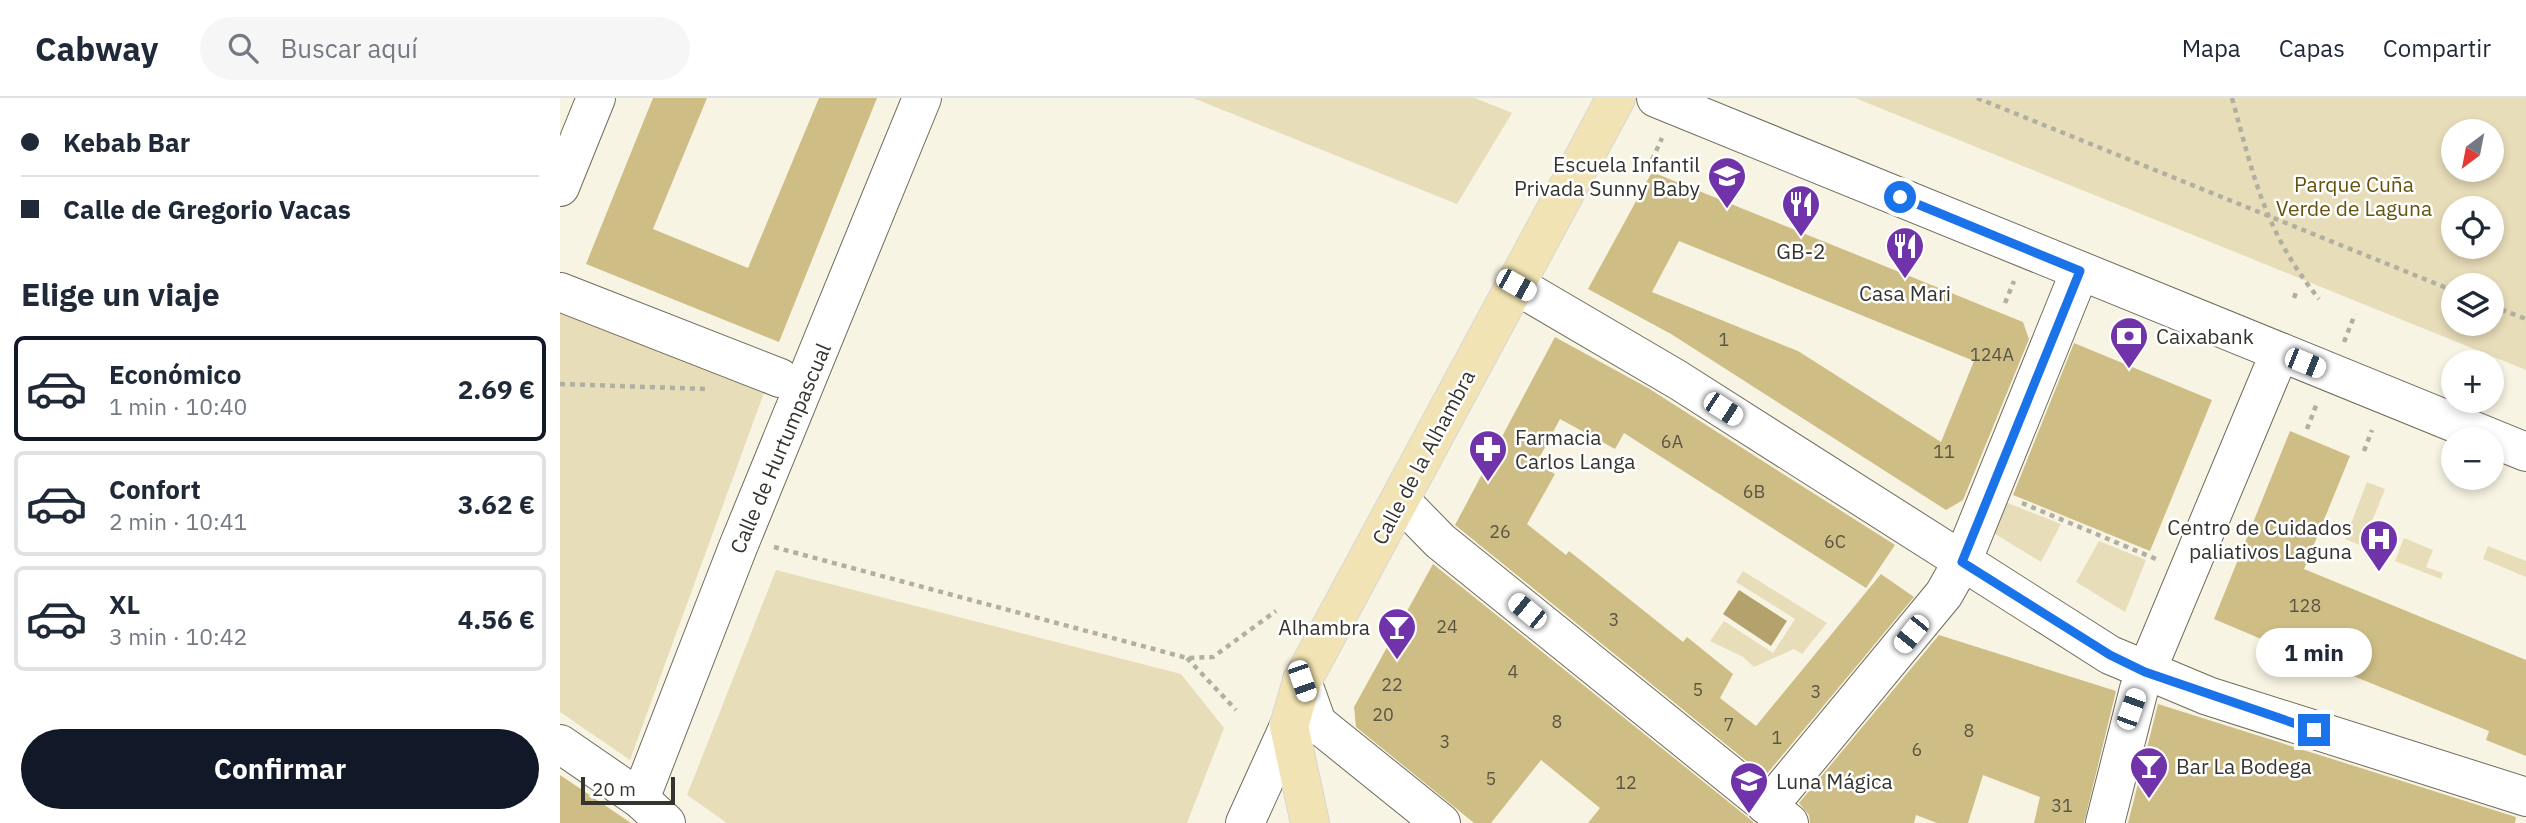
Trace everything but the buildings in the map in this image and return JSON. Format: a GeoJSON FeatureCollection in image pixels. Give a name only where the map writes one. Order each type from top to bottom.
{"type":"FeatureCollection","features":[{"type":"Feature","properties":{"kind":"main road","name":"Calle de la Alhambra"},"geometry":{"type":"LineString","coordinates":[[1289,726],[1302,681],[1616,98]]}},
{"type":"Feature","properties":{"kind":"main road"},"geometry":{"type":"LineString","coordinates":[[1289,726],[1310,823]]}},
{"type":"Feature","properties":{"kind":"street"},"geometry":{"type":"LineString","coordinates":[[560,187],[596,98]]}},
{"type":"Feature","properties":{"kind":"street","name":"Calle de Hurtumpascual"},"geometry":{"type":"LineString","coordinates":[[653,811],[733,559],[922,98]]}},
{"type":"Feature","properties":{"kind":"street"},"geometry":{"type":"LineString","coordinates":[[1656,98],[2526,452]]}},
{"type":"Feature","properties":{"kind":"street"},"geometry":{"type":"LineString","coordinates":[[1400,500],[1440,541],[1778,814],[1782,791],[1944,594],[1962,562],[2080,271]]}},
{"type":"Feature","properties":{"kind":"street"},"geometry":{"type":"LineString","coordinates":[[1516,285],[1678,380],[2110,655],[2145,672],[2208,696],[2526,797]]}},
{"type":"Feature","properties":{"kind":"street"},"geometry":{"type":"LineString","coordinates":[[560,292],[780,378]]}},
{"type":"Feature","properties":{"kind":"street"},"geometry":{"type":"LineString","coordinates":[[2105,823],[2131,709],[2280,352]]}},
{"type":"Feature","properties":{"kind":"street"},"geometry":{"type":"LineString","coordinates":[[1302,681],[1317,723],[1441,823]]}},
{"type":"Feature","properties":{"kind":"street","name":"Calle de la Alhambra"},"geometry":{"type":"LineString","coordinates":[[1245,823],[1289,726]]}},
{"type":"Feature","properties":{"kind":"street"},"geometry":{"type":"LineString","coordinates":[[560,744],[653,811]]}},
{"type":"Feature","properties":{"kind":"path"},"geometry":{"type":"LineString","coordinates":[[1977,98],[2441,286]]}},
{"type":"Feature","properties":{"kind":"path"},"geometry":{"type":"LineString","coordinates":[[2232,98],[2266,215],[2294,268],[2319,299]]}},
{"type":"Feature","properties":{"kind":"path"},"geometry":{"type":"LineString","coordinates":[[1652,160],[1662,138]]}},
{"type":"Feature","properties":{"kind":"path"},"geometry":{"type":"LineString","coordinates":[[2005,303],[2017,274]]}},
{"type":"Feature","properties":{"kind":"path"},"geometry":{"type":"LineString","coordinates":[[2294,298],[2297,290]]}},
{"type":"Feature","properties":{"kind":"path"},"geometry":{"type":"LineString","coordinates":[[2504,311],[2526,319]]}},
{"type":"Feature","properties":{"kind":"path"},"geometry":{"type":"LineString","coordinates":[[2342,346],[2355,314]]}},
{"type":"Feature","properties":{"kind":"path"},"geometry":{"type":"LineString","coordinates":[[560,384],[710,389]]}},
{"type":"Feature","properties":{"kind":"path"},"geometry":{"type":"LineString","coordinates":[[2307,429],[2320,398]]}},
{"type":"Feature","properties":{"kind":"path"},"geometry":{"type":"LineString","coordinates":[[2364,451],[2372,430]]}},
{"type":"Feature","properties":{"kind":"path"},"geometry":{"type":"LineString","coordinates":[[2018,502],[2157,559]]}},
{"type":"Feature","properties":{"kind":"path"},"geometry":{"type":"LineString","coordinates":[[773,547],[1187,658],[1213,657],[1276,611]]}},
{"type":"Feature","properties":{"kind":"path"},"geometry":{"type":"LineString","coordinates":[[1187,658],[1236,710]]}},
{"type":"Feature","properties":{"kind":"green space"},"geometry":{"type":"Polygon","coordinates":[[[1193,98],[1475,98],[1512,113],[1457,204],[1193,98]]]}},
{"type":"Feature","properties":{"kind":"green space","name":"Parque Cuña Verde de Laguna"},"geometry":{"type":"Polygon","coordinates":[[[1855,98],[2526,98],[2526,370],[2504,361],[2504,350],[2477,350],[2442,336],[2504,336],[2504,273],[2441,273],[2441,336],[1855,98]]]}},
{"type":"Feature","properties":{"kind":"green space"},"geometry":{"type":"Polygon","coordinates":[[[560,312],[765,390],[630,760],[560,712],[560,312]]]}},
{"type":"Feature","properties":{"kind":"green space"},"geometry":{"type":"Polygon","coordinates":[[[2367,482],[2385,489],[2362,546],[2345,539],[2367,482]]]}},
{"type":"Feature","properties":{"kind":"green space"},"geometry":{"type":"Polygon","coordinates":[[[2005,502],[2061,524],[2041,562],[1992,532],[2005,502]]]}},
{"type":"Feature","properties":{"kind":"green space"},"geometry":{"type":"Polygon","coordinates":[[[2404,538],[2433,550],[2426,567],[2443,573],[2441,579],[2395,561],[2404,538]]]}},
{"type":"Feature","properties":{"kind":"green space"},"geometry":{"type":"Polygon","coordinates":[[[2099,541],[2146,560],[2125,612],[2076,582],[2099,541]]]}},
{"type":"Feature","properties":{"kind":"green space"},"geometry":{"type":"Polygon","coordinates":[[[2488,546],[2526,561],[2526,577],[2483,559],[2488,546]]]}},
{"type":"Feature","properties":{"kind":"green space"},"geometry":{"type":"Polygon","coordinates":[[[776,570],[1181,674],[1224,728],[1187,823],[727,823],[687,795],[776,570]]]}},
{"type":"Feature","properties":{"kind":"green space"},"geometry":{"type":"Polygon","coordinates":[[[1743,571],[1827,623],[1802,654],[1794,649],[1754,667],[1743,657],[1710,641],[1724,621],[1773,653],[1795,619],[1736,582],[1743,571]]]}},
{"type":"Feature","properties":{"kind":"shaded area"},"geometry":{"type":"Polygon","coordinates":[[[1739,590],[1787,621],[1771,646],[1723,614],[1739,590]]]}},
{"type":"Feature","properties":{"kind":"place","name":"Escuela Infantil Privada Sunny Baby"},"geometry":{"type":"Point","coordinates":[1727,210]}},
{"type":"Feature","properties":{"kind":"place","name":"GB-2"},"geometry":{"type":"Point","coordinates":[1801,238]}},
{"type":"Feature","properties":{"kind":"place","name":"Casa Mari"},"geometry":{"type":"Point","coordinates":[1905,280]}},
{"type":"Feature","properties":{"kind":"place","name":"Caixabank"},"geometry":{"type":"Point","coordinates":[2129,370]}},
{"type":"Feature","properties":{"kind":"place","name":"Farmacia Carlos Langa"},"geometry":{"type":"Point","coordinates":[1488,483]}},
{"type":"Feature","properties":{"kind":"place","name":"Centro de Cuidados paliativos Laguna"},"geometry":{"type":"Point","coordinates":[2379,573]}},
{"type":"Feature","properties":{"kind":"place","name":"Alhambra"},"geometry":{"type":"Point","coordinates":[1397,661]}},
{"type":"Feature","properties":{"kind":"place","name":"Bar La Bodega"},"geometry":{"type":"Point","coordinates":[2149,800]}},
{"type":"Feature","properties":{"kind":"place","name":"Luna Mágica"},"geometry":{"type":"Point","coordinates":[1749,815]}},
{"type":"Feature","properties":{"kind":"route"},"geometry":{"type":"LineString","coordinates":[[1900,197],[2080,271],[1962,562],[2110,655],[2145,672],[2208,696],[2314,730]]}}]}
